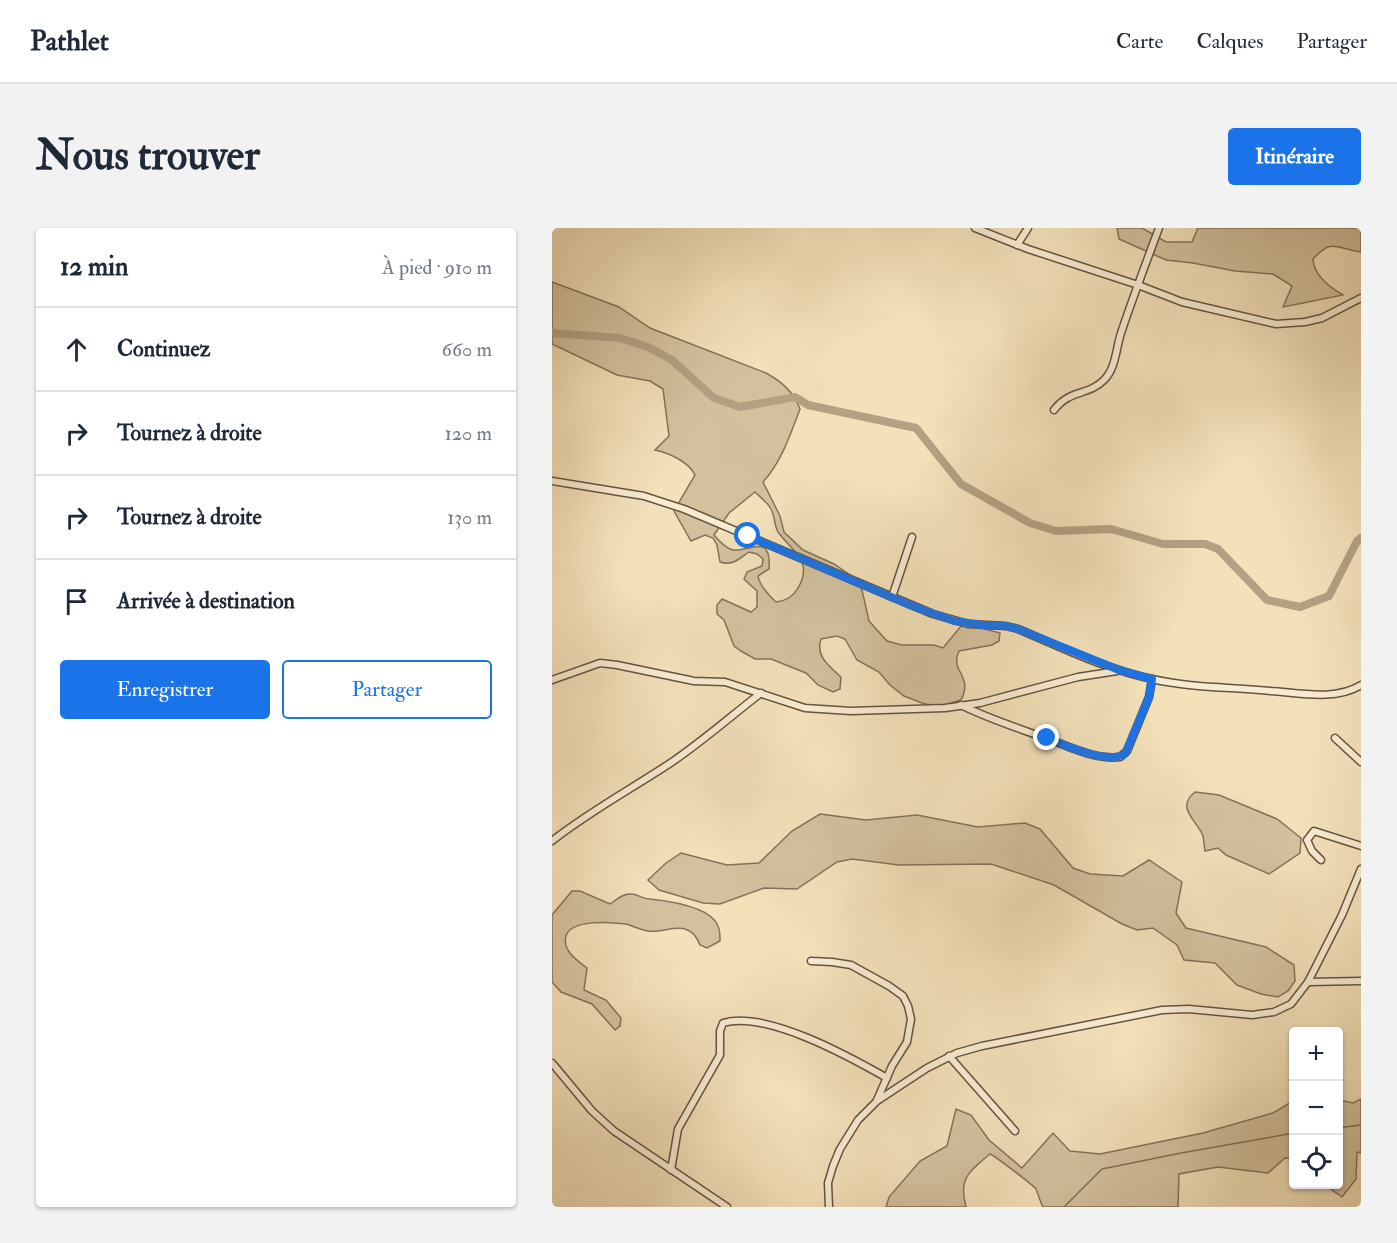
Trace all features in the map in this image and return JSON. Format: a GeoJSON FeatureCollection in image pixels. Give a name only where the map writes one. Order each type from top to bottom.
{"type":"FeatureCollection","features":[{"type":"Feature","properties":{"kind":"street"},"geometry":{"type":"LineString","coordinates":[[975,228],[1017,245],[1182,302],[1276,324],[1322,318],[1361,298]]}},
{"type":"Feature","properties":{"kind":"street"},"geometry":{"type":"LineString","coordinates":[[1017,245],[1028,228]]}},
{"type":"Feature","properties":{"kind":"street"},"geometry":{"type":"LineString","coordinates":[[1054,410],[1061,400],[1092,388],[1104,380],[1113,366],[1118,342],[1137,285],[1159,228]]}},
{"type":"Feature","properties":{"kind":"street"},"geometry":{"type":"LineString","coordinates":[[552,481],[644,496],[684,509],[954,621],[1018,629],[1119,670],[1152,679],[1217,688],[1319,694],[1340,694],[1361,685]]}},
{"type":"Feature","properties":{"kind":"street"},"geometry":{"type":"LineString","coordinates":[[892,597],[912,537]]}},
{"type":"Feature","properties":{"kind":"street"},"geometry":{"type":"LineString","coordinates":[[552,680],[600,663],[617,664],[694,681],[725,682],[805,708],[829,711],[945,708],[980,703],[1078,677],[1119,670]]}},
{"type":"Feature","properties":{"kind":"street"},"geometry":{"type":"LineString","coordinates":[[961,705],[1011,727],[1071,748],[1092,754],[1120,757],[1127,751],[1149,697],[1152,679]]}},
{"type":"Feature","properties":{"kind":"street"},"geometry":{"type":"LineString","coordinates":[[552,841],[675,759],[761,693]]}},
{"type":"Feature","properties":{"kind":"street"},"geometry":{"type":"LineString","coordinates":[[1335,738],[1361,762]]}},
{"type":"Feature","properties":{"kind":"street"},"geometry":{"type":"LineString","coordinates":[[1321,860],[1312,851],[1307,840],[1314,831],[1361,846]]}},
{"type":"Feature","properties":{"kind":"street"},"geometry":{"type":"LineString","coordinates":[[829,1207],[828,1183],[838,1154],[858,1120],[877,1101],[915,1075],[949,1056],[996,1042],[1162,1010],[1189,1009],[1252,1015],[1267,1014],[1291,1004],[1308,982],[1342,915],[1361,869]]}},
{"type":"Feature","properties":{"kind":"street"},"geometry":{"type":"LineString","coordinates":[[811,961],[851,965],[889,986],[903,996],[908,1005],[911,1019],[907,1042],[886,1078],[877,1101]]}},
{"type":"Feature","properties":{"kind":"street"},"geometry":{"type":"LineString","coordinates":[[1308,982],[1361,981]]}},
{"type":"Feature","properties":{"kind":"street"},"geometry":{"type":"LineString","coordinates":[[671,1170],[678,1129],[720,1055],[720,1031],[723,1023],[730,1021],[758,1023],[781,1028],[835,1049],[886,1078]]}},
{"type":"Feature","properties":{"kind":"street"},"geometry":{"type":"LineString","coordinates":[[949,1056],[1015,1131]]}},
{"type":"Feature","properties":{"kind":"street"},"geometry":{"type":"LineString","coordinates":[[552,1063],[592,1111],[614,1131],[727,1207]]}},
{"type":"Feature","properties":{"kind":"shaded area"},"geometry":{"type":"Polygon","coordinates":[[[1117,228],[1142,228],[1166,242],[1192,242],[1198,228],[1361,228],[1361,252],[1330,246],[1313,259],[1319,276],[1343,295],[1283,307],[1292,286],[1273,274],[1235,271],[1166,260],[1119,239],[1117,228]]]}},
{"type":"Feature","properties":{"kind":"shaded area"},"geometry":{"type":"Polygon","coordinates":[[[552,282],[619,307],[650,328],[766,373],[782,384],[794,397],[800,409],[780,457],[763,482],[780,516],[784,532],[803,550],[834,564],[853,577],[862,590],[869,621],[887,641],[902,645],[934,645],[943,648],[962,625],[1000,633],[999,641],[992,645],[959,651],[957,664],[965,685],[961,700],[938,707],[904,696],[879,672],[857,660],[845,639],[837,636],[821,639],[820,645],[824,660],[841,677],[840,689],[833,692],[818,685],[806,673],[771,659],[755,659],[734,646],[724,620],[717,614],[717,605],[722,599],[751,612],[757,607],[757,591],[744,579],[747,572],[762,566],[763,559],[749,552],[732,562],[720,562],[717,545],[713,538],[705,535],[691,541],[674,511],[695,475],[678,459],[655,450],[669,436],[663,389],[650,381],[617,375],[552,344],[552,282]],[[755,492],[729,513],[714,535],[725,546],[733,550],[763,547],[769,558],[769,569],[758,576],[762,586],[776,602],[786,600],[798,588],[802,579],[804,571],[802,563],[795,551],[778,532],[770,507],[755,492]]]}},
{"type":"Feature","properties":{"kind":"shaded area"},"geometry":{"type":"Polygon","coordinates":[[[1195,792],[1219,795],[1277,819],[1301,838],[1300,853],[1269,874],[1226,855],[1218,848],[1205,851],[1203,836],[1187,809],[1189,798],[1195,792]]]}},
{"type":"Feature","properties":{"kind":"shaded area"},"geometry":{"type":"Polygon","coordinates":[[[820,814],[866,820],[917,815],[978,827],[1025,823],[1040,829],[1073,868],[1090,874],[1123,876],[1149,860],[1182,882],[1176,913],[1186,928],[1266,947],[1294,965],[1295,981],[1288,991],[1278,997],[1261,994],[1237,985],[1215,963],[1184,960],[1177,945],[1153,928],[1137,930],[1122,924],[1054,885],[991,864],[899,865],[852,859],[837,862],[797,889],[764,888],[720,904],[703,903],[659,890],[648,880],[681,853],[727,865],[759,863],[792,831],[820,814]]]}},
{"type":"Feature","properties":{"kind":"shaded area"},"geometry":{"type":"Polygon","coordinates":[[[572,891],[580,891],[610,904],[622,896],[631,894],[688,906],[714,919],[719,928],[720,941],[707,948],[700,945],[690,931],[683,929],[648,931],[626,924],[611,923],[583,924],[569,931],[565,941],[568,951],[587,968],[584,990],[606,1000],[621,1018],[620,1026],[615,1030],[592,1004],[561,992],[552,982],[552,915],[572,891]]]}},
{"type":"Feature","properties":{"kind":"shaded area"},"geometry":{"type":"Polygon","coordinates":[[[1361,1099],[1361,1153],[1357,1152],[1356,1179],[1342,1197],[1331,1189],[1343,1189],[1343,1101],[1353,1103],[1361,1099]]]}},
{"type":"Feature","properties":{"kind":"shaded area"},"geometry":{"type":"Polygon","coordinates":[[[1289,1103],[1289,1158],[1285,1158],[1268,1173],[1218,1167],[1179,1174],[1178,1207],[1043,1207],[1036,1189],[990,1154],[967,1176],[963,1189],[966,1207],[886,1207],[889,1197],[920,1161],[947,1146],[956,1109],[971,1115],[989,1140],[1022,1168],[1053,1133],[1070,1151],[1100,1154],[1203,1133],[1273,1113],[1289,1103]]]}},
{"type":"Feature","properties":{"kind":"waterway"},"geometry":{"type":"LineString","coordinates":[[552,333],[620,338],[648,347],[672,360],[714,398],[740,407],[795,397],[808,405],[916,428],[961,484],[1030,523],[1056,531],[1111,529],[1163,544],[1205,544],[1218,549],[1267,600],[1300,607],[1329,596],[1357,541],[1361,538]]}},
{"type":"Feature","properties":{"kind":"waterway"},"geometry":{"type":"LineString","coordinates":[[1343,1127],[1361,1125]]}},
{"type":"Feature","properties":{"kind":"waterway"},"geometry":{"type":"LineString","coordinates":[[1064,1207],[1102,1169],[1289,1134]]}},
{"type":"Feature","properties":{"kind":"route"},"geometry":{"type":"LineString","coordinates":[[748,536],[933,614],[968,624],[1018,629],[1119,670],[1152,679],[1149,697],[1127,751],[1120,757],[1092,754],[1047,738]]}}]}
